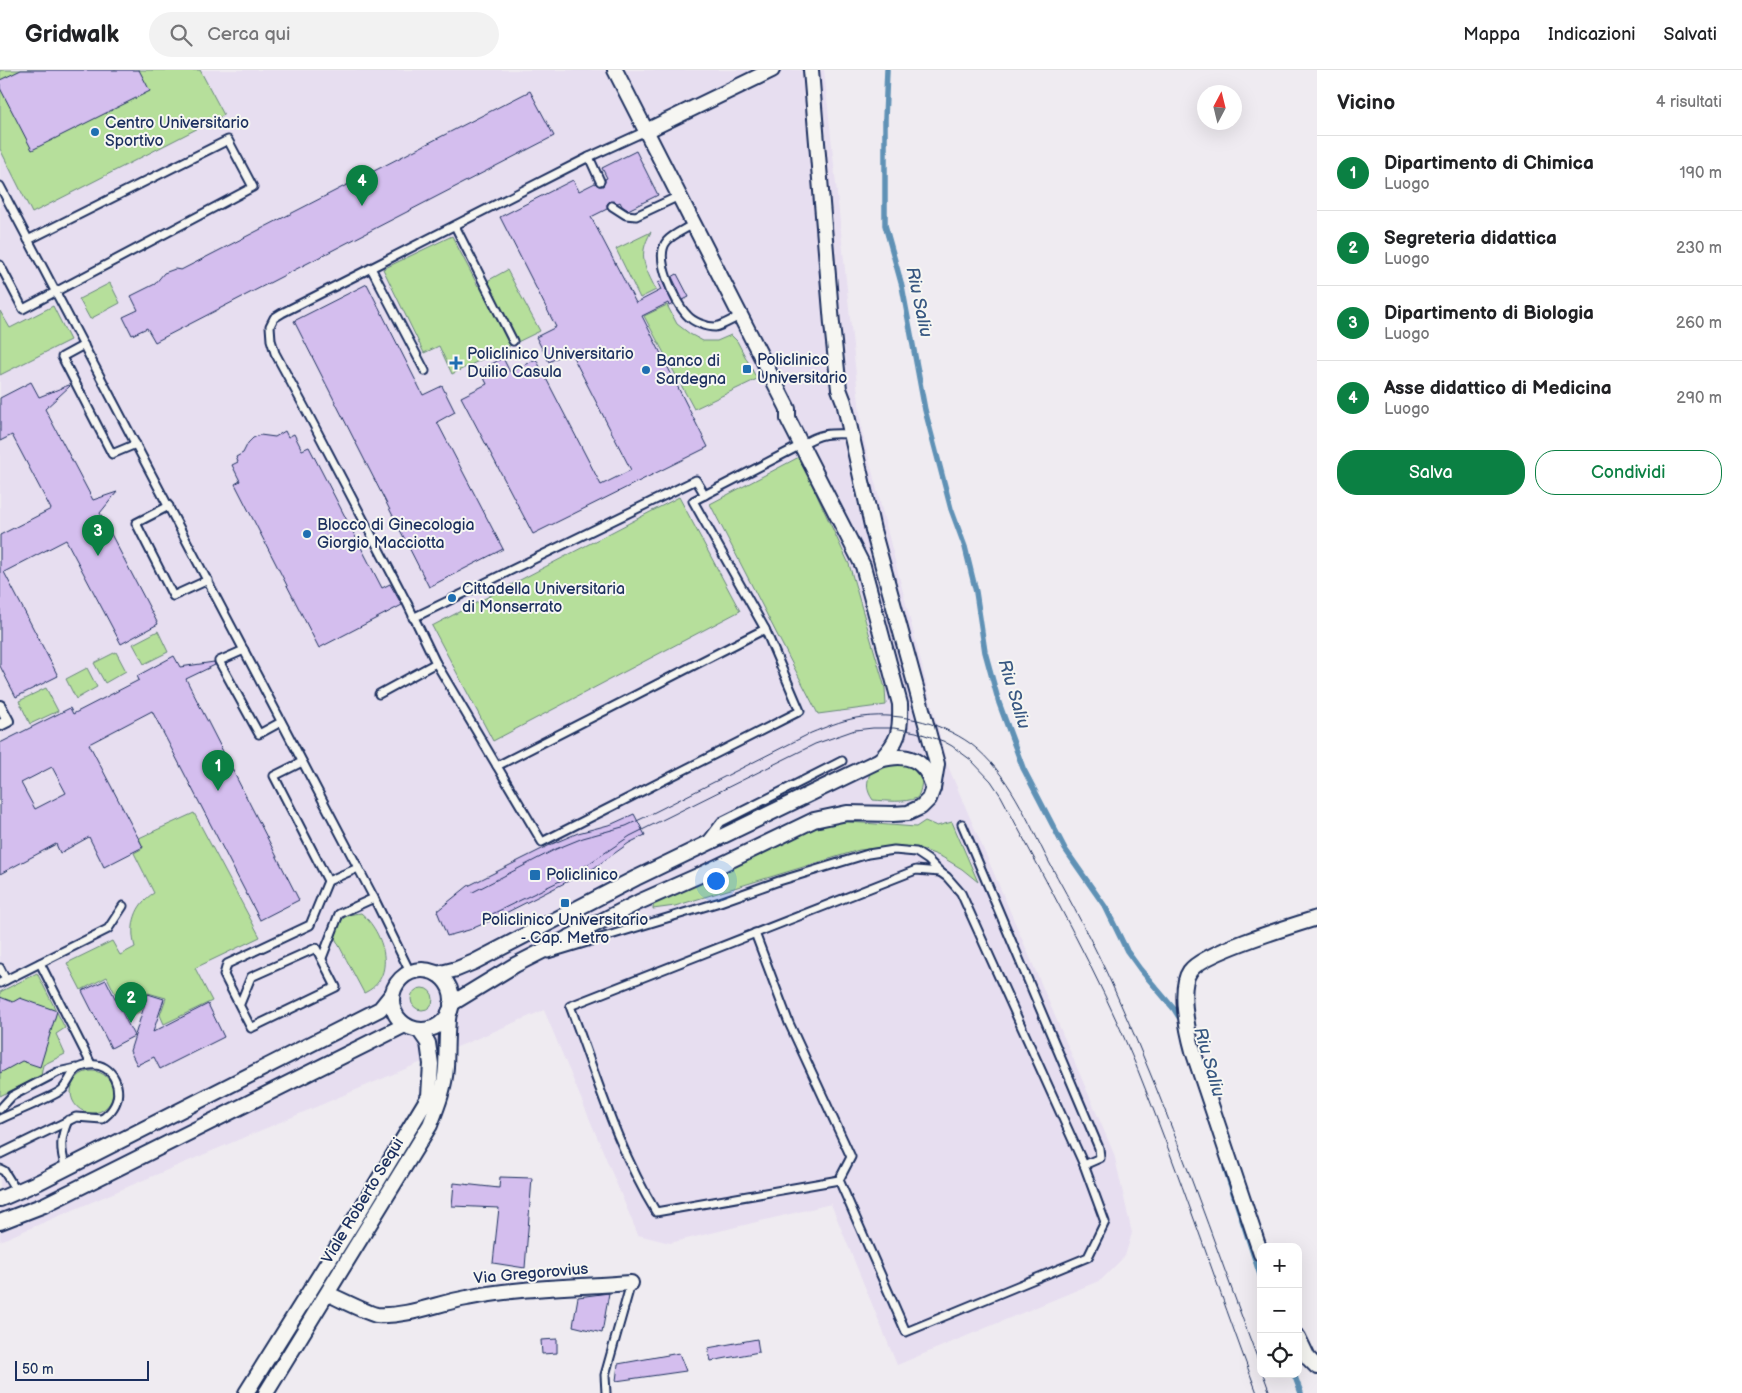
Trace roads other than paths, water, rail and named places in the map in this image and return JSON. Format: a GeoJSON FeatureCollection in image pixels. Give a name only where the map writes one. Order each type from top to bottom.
{"type":"FeatureCollection","features":[{"type":"Feature","properties":{"kind":"street"},"geometry":{"type":"LineString","coordinates":[[616,70],[788,409],[788,419],[863,566],[900,704],[901,722],[898,736],[892,748],[880,760]]}},
{"type":"Feature","properties":{"kind":"street"},"geometry":{"type":"LineString","coordinates":[[646,131],[772,70]]}},
{"type":"Feature","properties":{"kind":"street"},"geometry":{"type":"LineString","coordinates":[[450,1008],[515,965],[639,902],[814,820],[846,813],[908,813],[920,808],[928,799],[933,788],[937,764],[874,530],[844,402],[839,389],[811,70]]}},
{"type":"Feature","properties":{"kind":"street"},"geometry":{"type":"LineString","coordinates":[[0,706],[8,721],[0,725]]}},
{"type":"Feature","properties":{"kind":"street"},"geometry":{"type":"LineString","coordinates":[[437,974],[474,962],[636,878],[880,760],[893,756],[905,757],[916,761],[925,767],[933,788]]}},
{"type":"Feature","properties":{"kind":"street"},"geometry":{"type":"LineString","coordinates":[[1257,1243],[1193,1051],[1185,1019],[1186,987],[1189,973],[1198,963],[1256,938],[1317,918]]}},
{"type":"Feature","properties":{"kind":"street"},"geometry":{"type":"LineString","coordinates":[[428,970],[437,974],[449,986],[451,994],[450,1008],[444,1020],[428,1029],[419,1030],[405,1025],[394,1012],[392,994],[395,985],[410,972],[428,970]]}},
{"type":"Feature","properties":{"kind":"street"},"geometry":{"type":"LineString","coordinates":[[0,1200],[66,1169],[380,1009],[392,994]]}},
{"type":"Feature","properties":{"kind":"street","name":"Viale Roberto Sequi"},"geometry":{"type":"LineString","coordinates":[[266,1393],[430,1125],[438,1104],[446,1068],[447,1026],[450,1008]]}},
{"type":"Feature","properties":{"kind":"street"},"geometry":{"type":"LineString","coordinates":[[0,1222],[44,1205],[405,1025]]}},
{"type":"Feature","properties":{"kind":"street","name":"Viale Roberto Sequi"},"geometry":{"type":"LineString","coordinates":[[246,1393],[429,1096],[431,1064],[428,1043],[419,1030]]}},
{"type":"Feature","properties":{"kind":"street","name":"Via Gregorovius"},"geometry":{"type":"LineString","coordinates":[[328,1294],[374,1315],[386,1315],[468,1298],[505,1293],[631,1283]]}},
{"type":"Feature","properties":{"kind":"street"},"geometry":{"type":"LineString","coordinates":[[1302,1345],[1308,1358],[1317,1367]]}},
{"type":"Feature","properties":{"kind":"lane"},"geometry":{"type":"LineString","coordinates":[[646,131],[274,318],[270,326],[270,340],[275,353],[312,420],[436,663],[542,842],[800,711],[765,629],[693,501],[814,437],[827,433],[851,434]]}},
{"type":"Feature","properties":{"kind":"lane"},"geometry":{"type":"LineString","coordinates":[[0,266],[23,309],[253,187],[228,140],[28,240]]}},
{"type":"Feature","properties":{"kind":"lane"},"geometry":{"type":"LineString","coordinates":[[589,158],[600,181]]}},
{"type":"Feature","properties":{"kind":"lane"},"geometry":{"type":"LineString","coordinates":[[0,186],[374,898],[410,972]]}},
{"type":"Feature","properties":{"kind":"lane"},"geometry":{"type":"LineString","coordinates":[[612,206],[626,216],[636,216],[679,196]]}},
{"type":"Feature","properties":{"kind":"lane"},"geometry":{"type":"LineString","coordinates":[[693,224],[667,241],[664,248],[663,263],[665,274],[680,306],[688,317],[702,325],[716,327],[740,316]]}},
{"type":"Feature","properties":{"kind":"lane"},"geometry":{"type":"LineString","coordinates":[[455,226],[513,341]]}},
{"type":"Feature","properties":{"kind":"lane"},"geometry":{"type":"LineString","coordinates":[[371,268],[425,371]]}},
{"type":"Feature","properties":{"kind":"lane"},"geometry":{"type":"LineString","coordinates":[[84,346],[62,356],[112,454],[136,444]]}},
{"type":"Feature","properties":{"kind":"lane"},"geometry":{"type":"LineString","coordinates":[[413,618],[696,480],[704,495]]}},
{"type":"Feature","properties":{"kind":"lane"},"geometry":{"type":"LineString","coordinates":[[169,506],[136,523],[173,596],[208,580]]}},
{"type":"Feature","properties":{"kind":"lane"},"geometry":{"type":"LineString","coordinates":[[497,766],[765,629]]}},
{"type":"Feature","properties":{"kind":"lane"},"geometry":{"type":"LineString","coordinates":[[244,650],[220,661],[259,734],[281,722]]}},
{"type":"Feature","properties":{"kind":"lane"},"geometry":{"type":"LineString","coordinates":[[379,694],[436,663]]}},
{"type":"Feature","properties":{"kind":"lane"},"geometry":{"type":"LineString","coordinates":[[703,847],[721,822],[842,761]]}},
{"type":"Feature","properties":{"kind":"lane"},"geometry":{"type":"LineString","coordinates":[[302,762],[274,776],[328,882]]}},
{"type":"Feature","properties":{"kind":"lane"},"geometry":{"type":"LineString","coordinates":[[962,824],[1099,1148],[1100,1158],[1093,1163],[1084,1165]]}},
{"type":"Feature","properties":{"kind":"lane"},"geometry":{"type":"LineString","coordinates":[[515,965],[720,902],[779,880],[868,854],[894,850],[916,852],[947,877],[961,893],[1084,1165],[1105,1222],[1088,1257],[906,1332],[839,1180]]}},
{"type":"Feature","properties":{"kind":"lane"},"geometry":{"type":"LineString","coordinates":[[240,1004],[251,977],[316,948],[336,987],[251,1028],[224,975],[227,964],[310,925],[328,882],[358,868]]}},
{"type":"Feature","properties":{"kind":"lane"},"geometry":{"type":"LineString","coordinates":[[839,1180],[656,1212],[644,1192],[622,1144],[570,1006],[916,870],[940,872]]}},
{"type":"Feature","properties":{"kind":"lane"},"geometry":{"type":"LineString","coordinates":[[322,958],[339,914],[374,898]]}},
{"type":"Feature","properties":{"kind":"lane"},"geometry":{"type":"LineString","coordinates":[[0,968],[3,982],[108,929],[123,906]]}},
{"type":"Feature","properties":{"kind":"lane"},"geometry":{"type":"LineString","coordinates":[[755,933],[789,1023],[851,1157],[839,1180]]}},
{"type":"Feature","properties":{"kind":"lane"},"geometry":{"type":"LineString","coordinates":[[40,963],[91,1064]]}},
{"type":"Feature","properties":{"kind":"lane"},"geometry":{"type":"LineString","coordinates":[[0,1109],[12,1096],[58,1072],[91,1064],[106,1068],[113,1074],[117,1082],[118,1090],[114,1107],[102,1119],[76,1117],[0,1154]]}},
{"type":"Feature","properties":{"kind":"lane"},"geometry":{"type":"LineString","coordinates":[[0,1119],[62,1090],[73,1072],[79,1067]]}},
{"type":"Feature","properties":{"kind":"lane"},"geometry":{"type":"LineString","coordinates":[[66,1169],[61,1144],[68,1120]]}},
{"type":"Feature","properties":{"kind":"lane"},"geometry":{"type":"LineString","coordinates":[[0,1169],[17,1192]]}},
{"type":"Feature","properties":{"kind":"lane","name":"Via Gregorovius"},"geometry":{"type":"LineString","coordinates":[[606,1393],[605,1375],[631,1283]]}},
{"type":"Feature","properties":{"kind":"waterway","name":"Riu Saliu"},"geometry":{"type":"LineString","coordinates":[[887,70],[885,225],[902,286],[925,410],[951,509],[965,547],[976,592],[985,652],[999,703],[1023,768],[1065,849],[1106,908],[1127,951],[1174,1009],[1182,1022]]}},
{"type":"Feature","properties":{"kind":"waterway","name":"Riu Saliu"},"geometry":{"type":"LineString","coordinates":[[1225,1168],[1257,1266]]}},
{"type":"Feature","properties":{"kind":"waterway","name":"Riu Saliu"},"geometry":{"type":"LineString","coordinates":[[1295,1378],[1301,1393]]}},
{"type":"Feature","properties":{"kind":"tram line"},"geometry":{"type":"LineString","coordinates":[[473,892],[556,849],[583,838],[626,826],[811,733],[839,722],[871,716],[901,717],[931,724],[958,736],[971,744],[984,756],[1007,784],[1099,957],[1154,1082],[1257,1357]]}},
{"type":"Feature","properties":{"kind":"tram line"},"geometry":{"type":"LineString","coordinates":[[484,918],[572,875],[630,836],[815,744],[855,730],[894,728],[916,732],[952,746],[971,760],[991,781],[1001,796],[1104,995],[1135,1063],[1151,1104],[1257,1393]]}},
{"type":"Feature","properties":{"kind":"tram line"},"geometry":{"type":"LineString","coordinates":[[1264,1378],[1270,1393]]}},
{"type":"Feature","properties":{"kind":"place","name":"Centro Universitario Sportivo"},"geometry":{"type":"Point","coordinates":[95,132]}},
{"type":"Feature","properties":{"kind":"place","name":"Asse didattico di Medicina"},"geometry":{"type":"Point","coordinates":[362,206]}},
{"type":"Feature","properties":{"kind":"place","name":"Policlinico Universitario Duilio Casula"},"geometry":{"type":"Point","coordinates":[456,363]}},
{"type":"Feature","properties":{"kind":"place","name":"Policlinico Universitario"},"geometry":{"type":"Point","coordinates":[747,369]}},
{"type":"Feature","properties":{"kind":"place","name":"Banco di Sardegna"},"geometry":{"type":"Point","coordinates":[646,370]}},
{"type":"Feature","properties":{"kind":"place","name":"Blocco di Ginecologia Giorgio Macciotta"},"geometry":{"type":"Point","coordinates":[307,534]}},
{"type":"Feature","properties":{"kind":"place","name":"Dipartimento di Biologia"},"geometry":{"type":"Point","coordinates":[98,556]}},
{"type":"Feature","properties":{"kind":"place","name":"Cittadella Universitaria di Monserrato"},"geometry":{"type":"Point","coordinates":[452,598]}},
{"type":"Feature","properties":{"kind":"place","name":"Dipartimento di Chimica"},"geometry":{"type":"Point","coordinates":[218,791]}},
{"type":"Feature","properties":{"kind":"place","name":"Policlinico"},"geometry":{"type":"Point","coordinates":[535,875]}},
{"type":"Feature","properties":{"kind":"place","name":"Policlinico Universitario - Cap. Metro"},"geometry":{"type":"Point","coordinates":[565,903]}},
{"type":"Feature","properties":{"kind":"place","name":"Segreteria didattica"},"geometry":{"type":"Point","coordinates":[131,1023]}}]}
